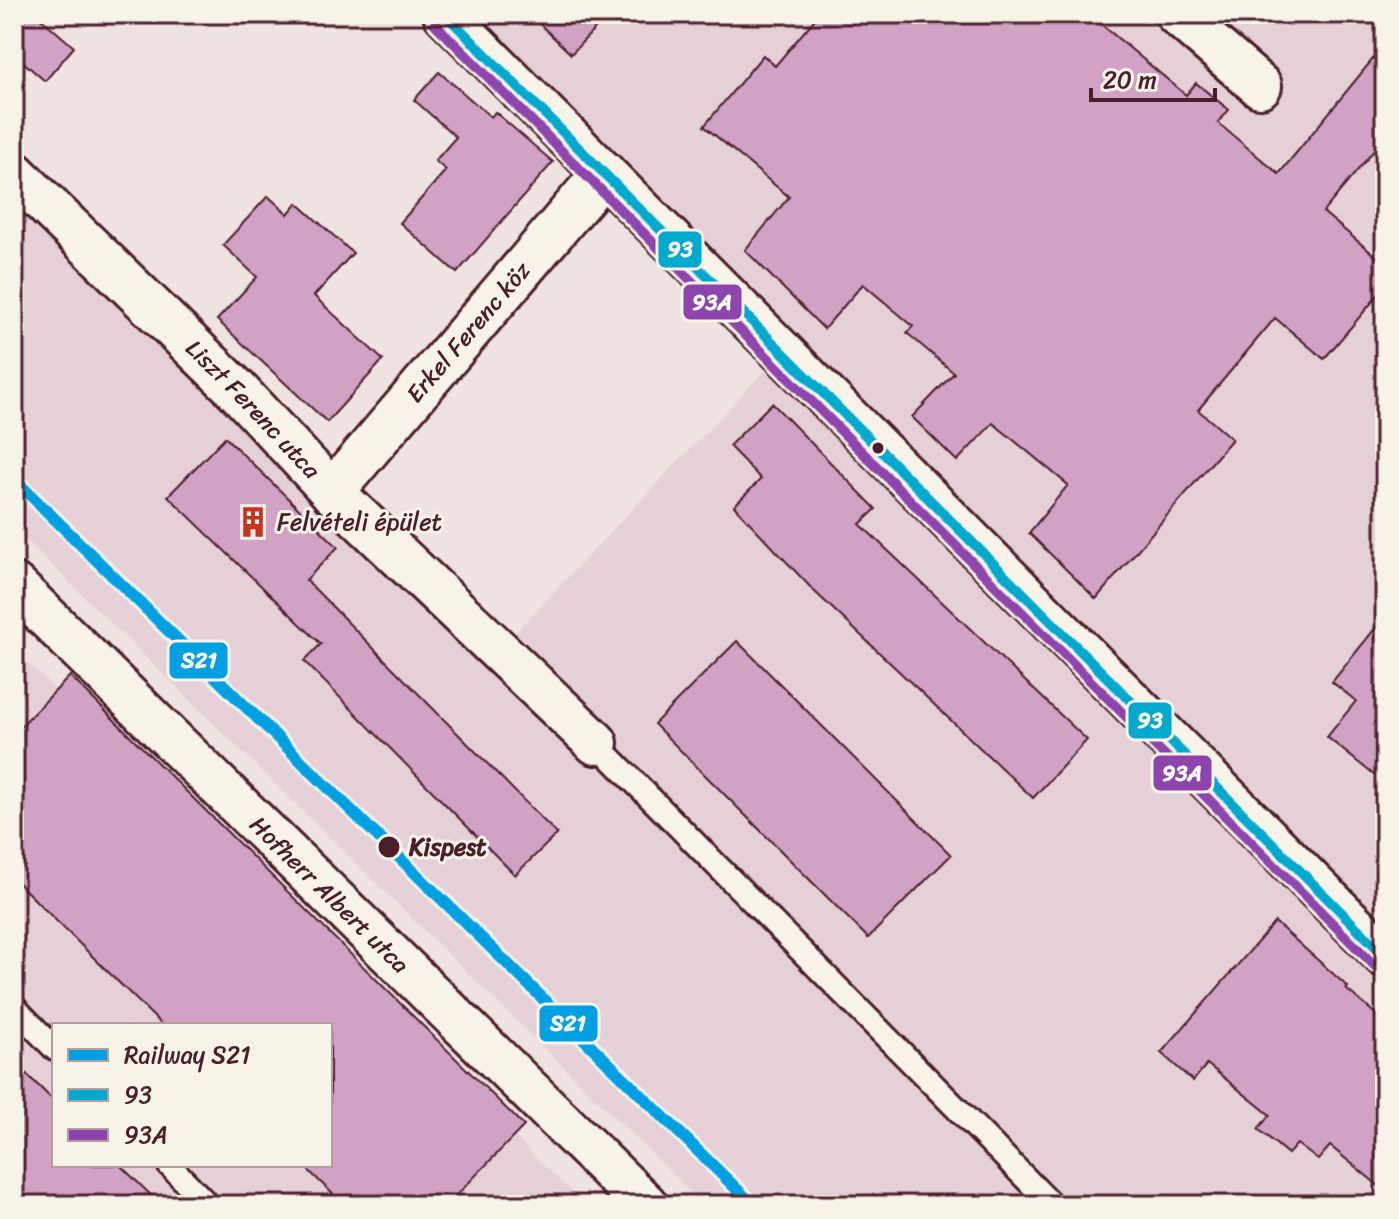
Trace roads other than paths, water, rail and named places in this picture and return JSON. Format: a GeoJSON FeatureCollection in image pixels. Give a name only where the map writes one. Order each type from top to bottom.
{"type":"FeatureCollection","features":[{"type":"Feature","properties":{"kind":"street"},"geometry":{"type":"LineString","coordinates":[[445,14],[1385,956]]}},
{"type":"Feature","properties":{"kind":"street"},"geometry":{"type":"LineString","coordinates":[[1177,14],[1260,86]]}},
{"type":"Feature","properties":{"kind":"street","name":"Liszt Ferenc utca"},"geometry":{"type":"LineString","coordinates":[[14,173],[235,388],[332,492],[596,743]]}},
{"type":"Feature","properties":{"kind":"street","name":"Erkel Ferenc köz"},"geometry":{"type":"LineString","coordinates":[[332,492],[604,173]]}},
{"type":"Feature","properties":{"kind":"street","name":"Hofherr Albert utca"},"geometry":{"type":"LineString","coordinates":[[14,585],[646,1205]]}},
{"type":"Feature","properties":{"kind":"lane"},"geometry":{"type":"LineString","coordinates":[[596,743],[1052,1205]]}},
{"type":"Feature","properties":{"kind":"lane"},"geometry":{"type":"LineString","coordinates":[[14,1007],[52,1046]]}},
{"type":"Feature","properties":{"kind":"lane"},"geometry":{"type":"LineString","coordinates":[[171,1167],[208,1205]]}},
{"type":"Feature","properties":{"kind":"rail line","name":"S21"},"geometry":{"type":"LineString","coordinates":[[14,479],[753,1205]]}},
{"type":"Feature","properties":{"kind":"place","name":"Felvételi épület"},"geometry":{"type":"Point","coordinates":[253,522]}},
{"type":"Feature","properties":{"kind":"place","name":"Kispest"},"geometry":{"type":"Point","coordinates":[389,847]}}]}
